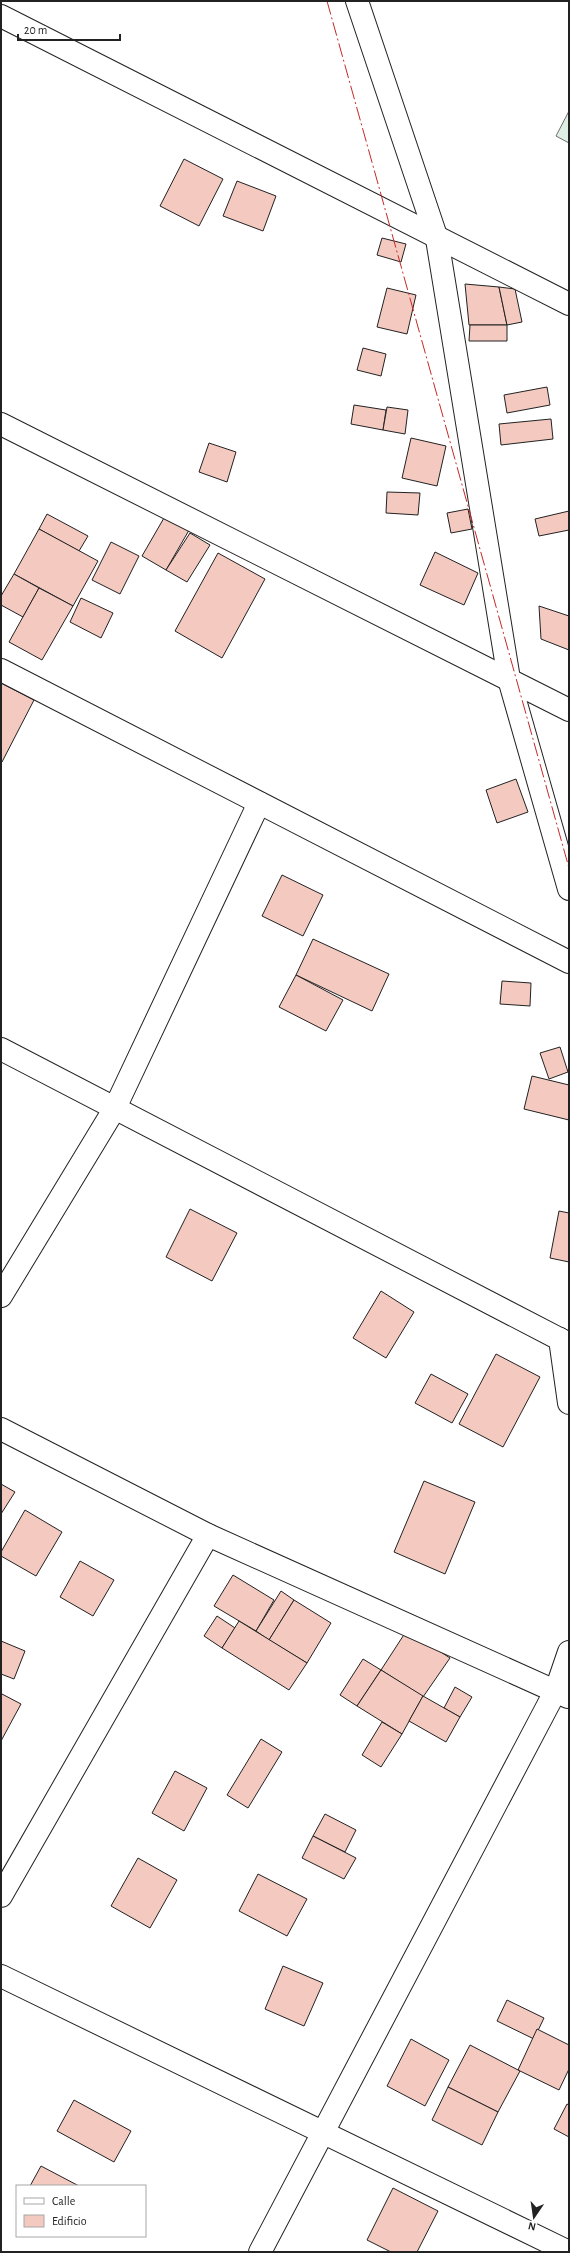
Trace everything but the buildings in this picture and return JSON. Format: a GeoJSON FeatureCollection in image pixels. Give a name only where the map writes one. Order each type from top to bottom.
{"type":"FeatureCollection","features":[{"type":"Feature","properties":{"kind":"street"},"geometry":{"type":"LineString","coordinates":[[357,1],[437,239],[508,679],[569,889]]}},
{"type":"Feature","properties":{"kind":"street"},"geometry":{"type":"LineString","coordinates":[[1,16],[437,239],[569,304]]}},
{"type":"Feature","properties":{"kind":"street"},"geometry":{"type":"LineString","coordinates":[[1,424],[569,710]]}},
{"type":"Feature","properties":{"kind":"street"},"geometry":{"type":"LineString","coordinates":[[1,670],[569,962]]}},
{"type":"Feature","properties":{"kind":"street"},"geometry":{"type":"LineString","coordinates":[[1,1296],[115,1108],[259,802]]}},
{"type":"Feature","properties":{"kind":"street"},"geometry":{"type":"LineString","coordinates":[[1,1049],[564,1341],[569,1403]]}},
{"type":"Feature","properties":{"kind":"street"},"geometry":{"type":"LineString","coordinates":[[1,1430],[208,1535],[562,1694]]}},
{"type":"Feature","properties":{"kind":"street"},"geometry":{"type":"LineString","coordinates":[[1,1896],[208,1535]]}},
{"type":"Feature","properties":{"kind":"street"},"geometry":{"type":"LineString","coordinates":[[260,2252],[323,2132],[562,1694],[569,1652]]}},
{"type":"Feature","properties":{"kind":"street"},"geometry":{"type":"LineString","coordinates":[[1,1976],[569,2252]]}},
{"type":"Feature","properties":{"kind":"green space"},"geometry":{"type":"Polygon","coordinates":[[[569,111],[569,143],[556,136],[569,111]]]}},
{"type":"Feature","properties":{"kind":"power"},"geometry":{"type":"LineString","coordinates":[[327,1],[569,868]]}}]}
